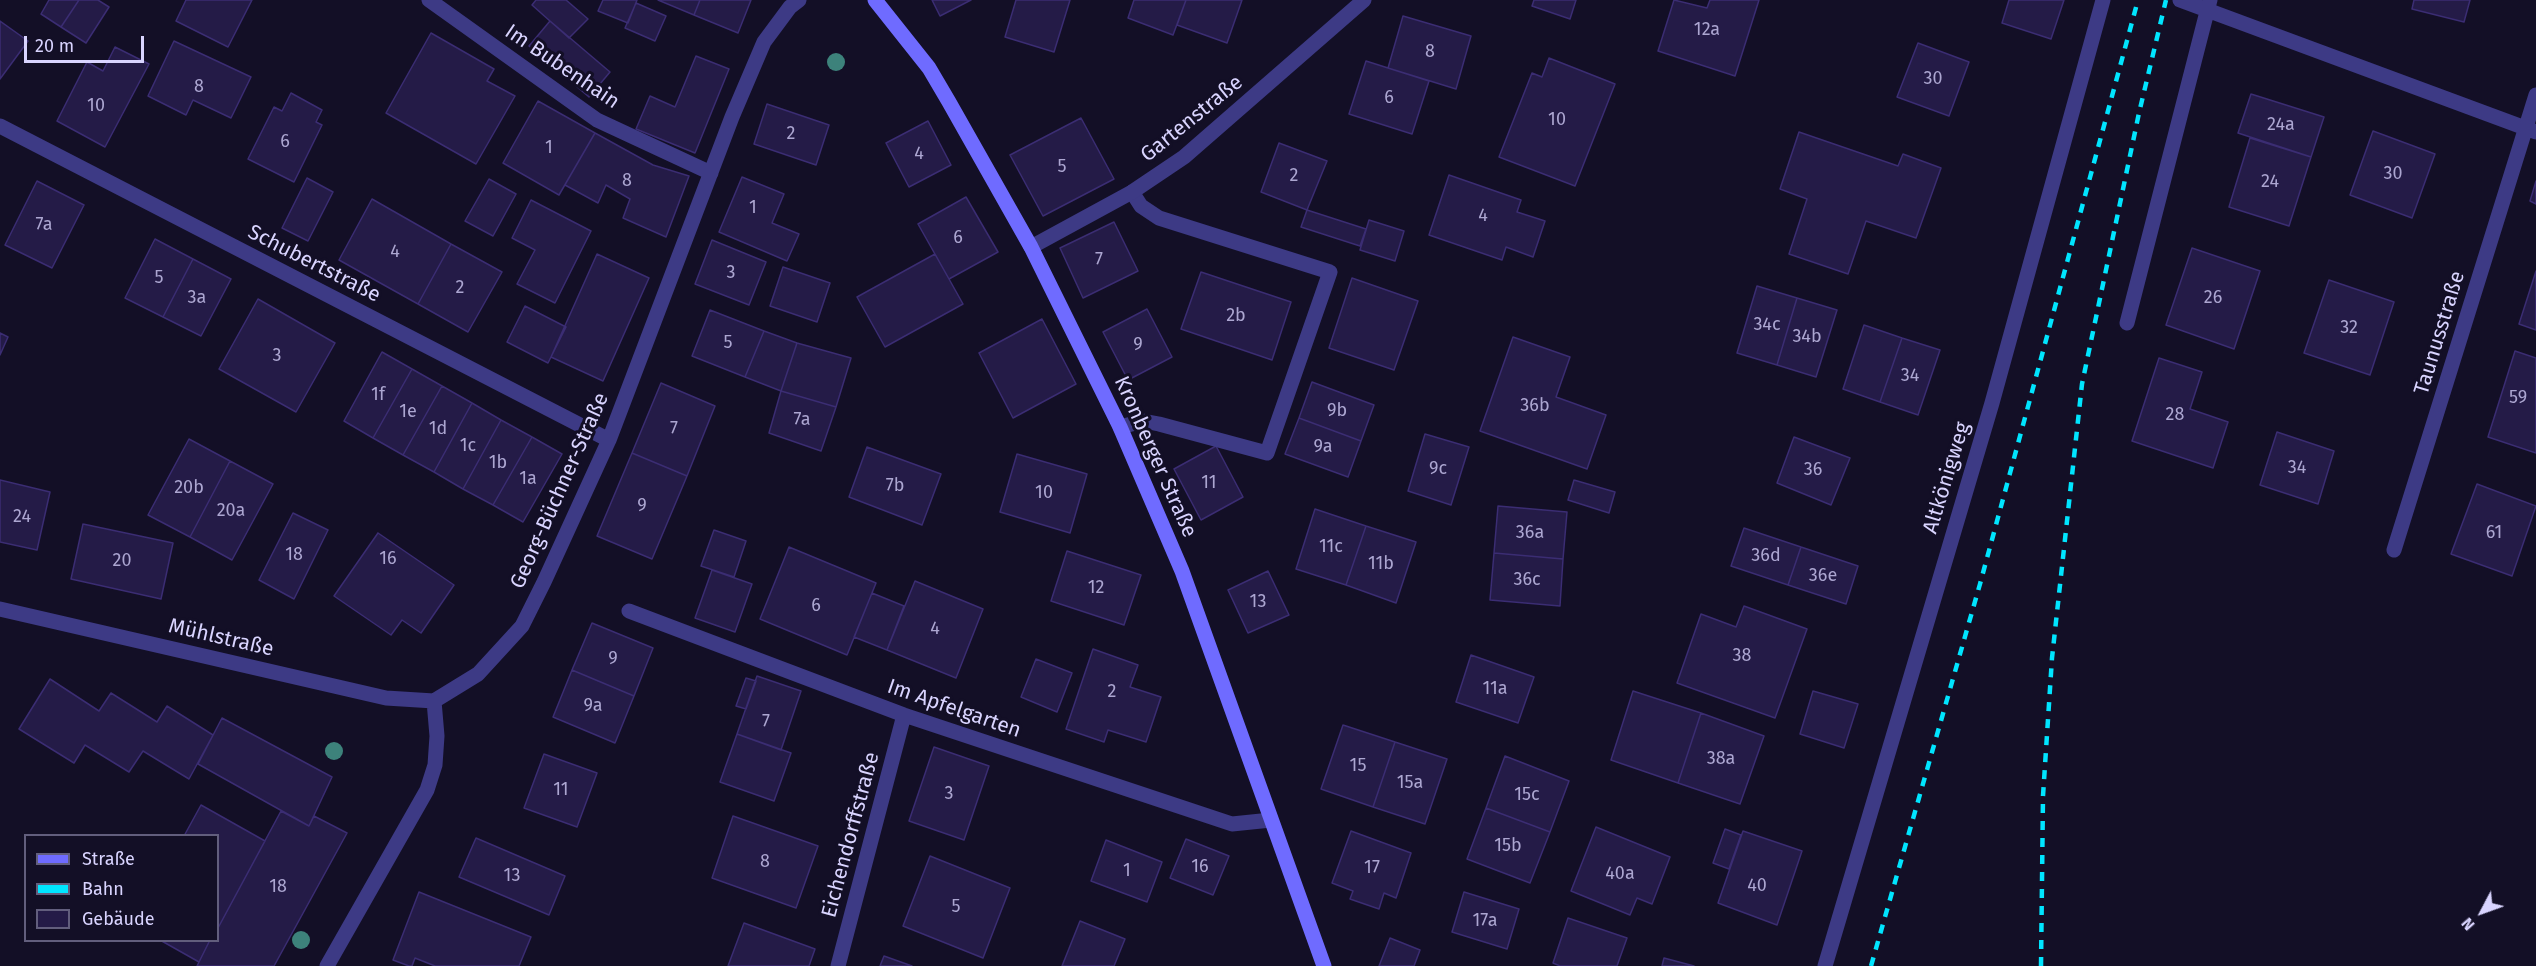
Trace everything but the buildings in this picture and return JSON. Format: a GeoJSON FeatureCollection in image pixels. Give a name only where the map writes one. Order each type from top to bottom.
{"type":"FeatureCollection","features":[{"type":"Feature","properties":{"kind":"street","name":"Im Bubenhain"},"geometry":{"type":"LineString","coordinates":[[429,0],[597,120],[711,173]]}},
{"type":"Feature","properties":{"kind":"street","name":"Georg-Büchner-Straße"},"geometry":{"type":"LineString","coordinates":[[434,701],[478,674],[522,626],[609,440],[711,173],[764,42],[790,7],[799,0]]}},
{"type":"Feature","properties":{"kind":"street","name":"Kronberger Straße"},"geometry":{"type":"LineString","coordinates":[[875,0],[929,68],[1031,247],[1120,427],[1182,571],[1324,966]]}},
{"type":"Feature","properties":{"kind":"street","name":"Gartenstraße"},"geometry":{"type":"LineString","coordinates":[[1031,247],[1132,192],[1184,157],[1364,0]]}},
{"type":"Feature","properties":{"kind":"street","name":"Altkönigweg"},"geometry":{"type":"LineString","coordinates":[[1825,966],[1992,403],[2103,0]]}},
{"type":"Feature","properties":{"kind":"street"},"geometry":{"type":"LineString","coordinates":[[2180,0],[2209,5],[2531,130]]}},
{"type":"Feature","properties":{"kind":"street"},"geometry":{"type":"LineString","coordinates":[[2127,323],[2209,5]]}},
{"type":"Feature","properties":{"kind":"street","name":"Taunusstraße"},"geometry":{"type":"LineString","coordinates":[[2394,550],[2531,130],[2536,95]]}},
{"type":"Feature","properties":{"kind":"street","name":"Schubertstraße"},"geometry":{"type":"LineString","coordinates":[[0,126],[609,440]]}},
{"type":"Feature","properties":{"kind":"street"},"geometry":{"type":"LineString","coordinates":[[1120,427],[1143,422],[1159,423],[1267,453],[1330,272],[1159,218],[1141,206],[1132,192]]}},
{"type":"Feature","properties":{"kind":"street","name":"Mühlstraße"},"geometry":{"type":"LineString","coordinates":[[0,609],[386,698],[434,701]]}},
{"type":"Feature","properties":{"kind":"street","name":"Im Apfelgarten"},"geometry":{"type":"LineString","coordinates":[[629,611],[904,715],[1232,824],[1271,820]]}},
{"type":"Feature","properties":{"kind":"street"},"geometry":{"type":"LineString","coordinates":[[327,966],[427,790],[435,765],[437,736],[434,701]]}},
{"type":"Feature","properties":{"kind":"street","name":"Eichendorffstraße"},"geometry":{"type":"LineString","coordinates":[[838,966],[904,715]]}},
{"type":"Feature","properties":{"kind":"railway"},"geometry":{"type":"LineString","coordinates":[[1871,966],[1980,584],[2138,0]]}},
{"type":"Feature","properties":{"kind":"railway"},"geometry":{"type":"LineString","coordinates":[[2041,966],[2043,796],[2052,658],[2082,384],[2139,113],[2166,0]]}}]}
